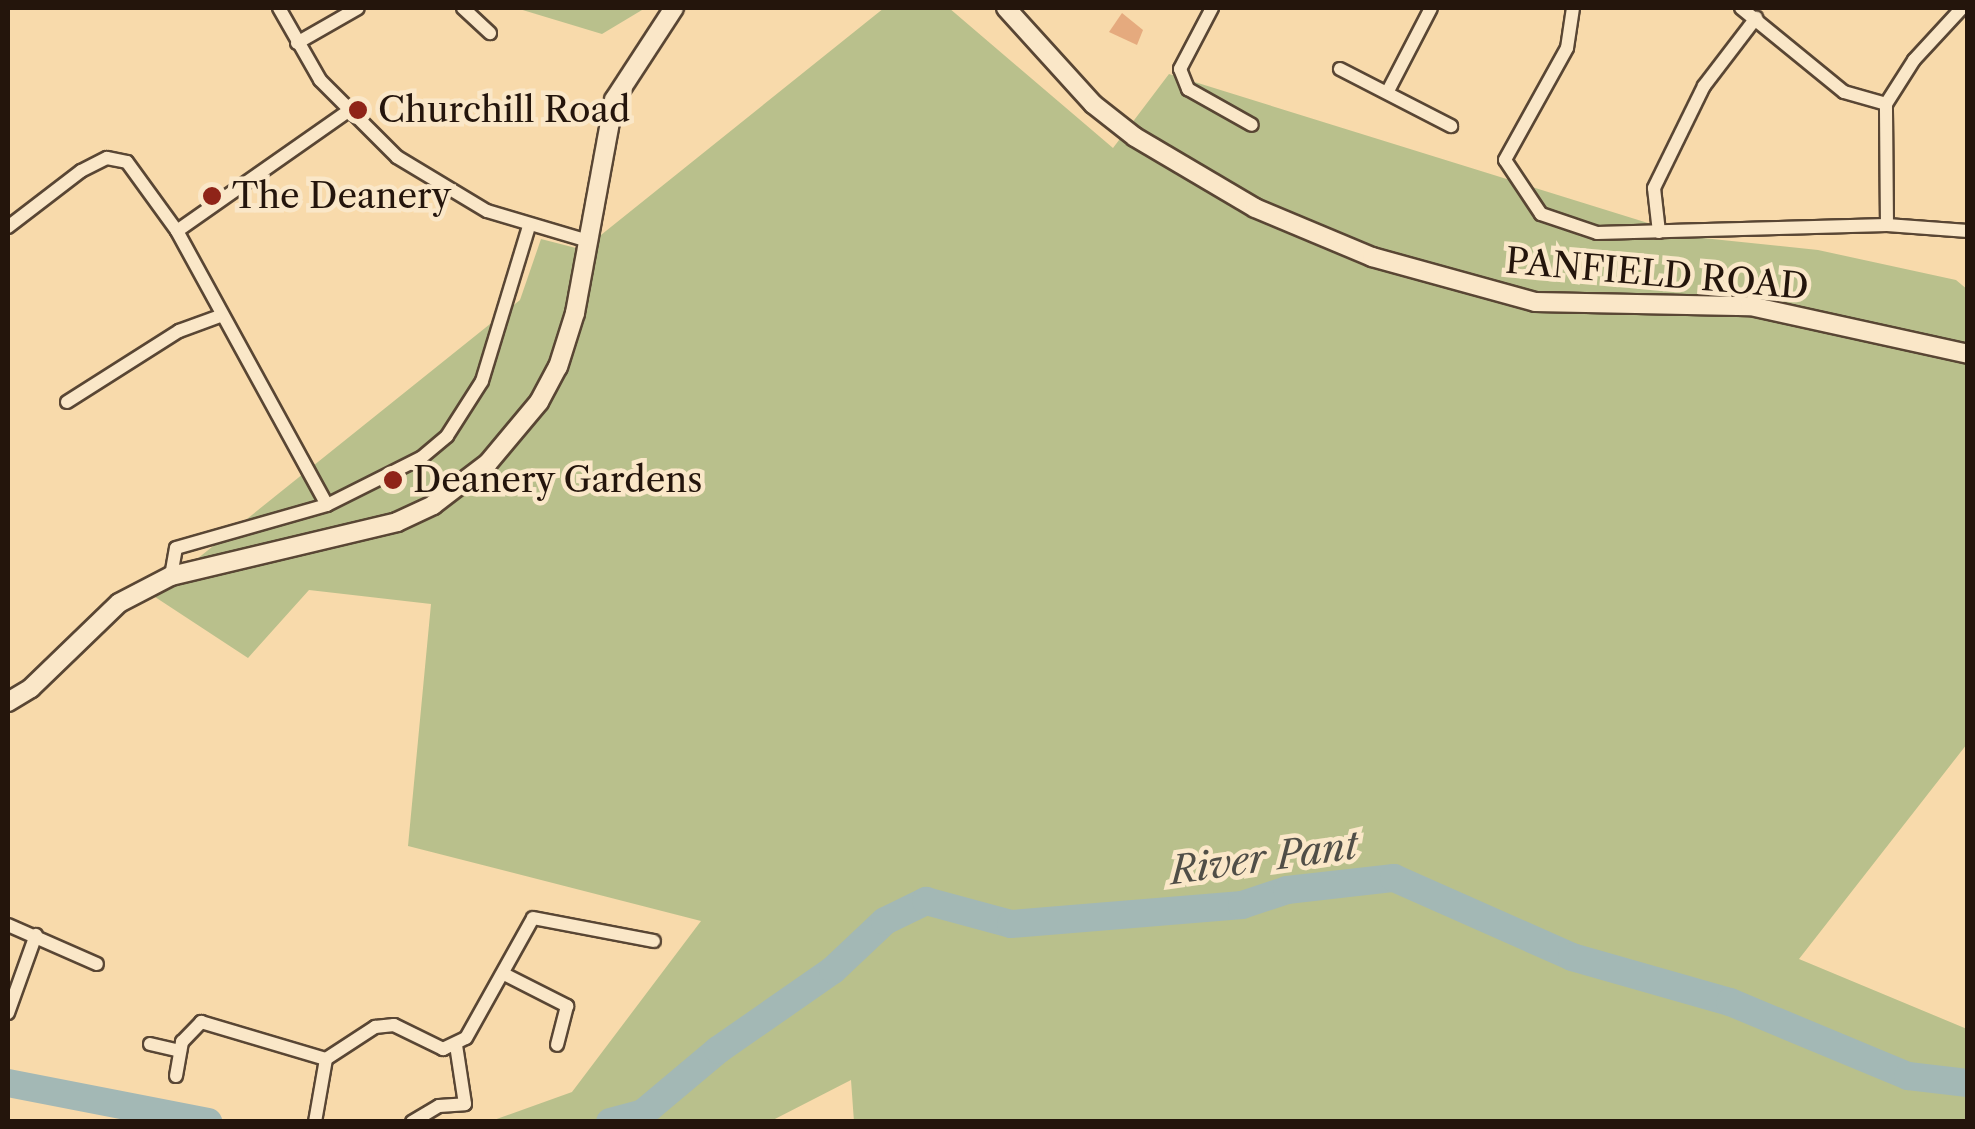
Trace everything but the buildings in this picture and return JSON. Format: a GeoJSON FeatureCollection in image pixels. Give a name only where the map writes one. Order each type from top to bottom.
{"type":"FeatureCollection","features":[{"type":"Feature","properties":{"kind":"main road"},"geometry":{"type":"LineString","coordinates":[[8,702],[31,688],[119,603],[171,576],[244,553],[366,532],[462,485],[517,432],[558,366],[575,313],[585,240],[614,100],[674,8]]}},
{"type":"Feature","properties":{"kind":"main road","name":"PANFIELD ROAD"},"geometry":{"type":"LineString","coordinates":[[1006,8],[1093,104],[1135,136],[1254,208],[1372,257],[1535,302],[1750,306],[1968,354]]}},
{"type":"Feature","properties":{"kind":"street"},"geometry":{"type":"LineString","coordinates":[[279,8],[297,42],[347,112],[422,176],[529,226],[585,240]]}},
{"type":"Feature","properties":{"kind":"street"},"geometry":{"type":"LineString","coordinates":[[297,42],[358,8]]}},
{"type":"Feature","properties":{"kind":"street"},"geometry":{"type":"LineString","coordinates":[[463,8],[490,33]]}},
{"type":"Feature","properties":{"kind":"street"},"geometry":{"type":"LineString","coordinates":[[1212,8],[1180,69],[1188,89],[1252,125]]}},
{"type":"Feature","properties":{"kind":"street"},"geometry":{"type":"LineString","coordinates":[[1388,91],[1431,8]]}},
{"type":"Feature","properties":{"kind":"street"},"geometry":{"type":"LineString","coordinates":[[1573,8],[1567,48],[1505,160],[1541,214],[1596,233],[1887,226],[1968,231]]}},
{"type":"Feature","properties":{"kind":"street"},"geometry":{"type":"LineString","coordinates":[[1741,8],[1844,92],[1886,104]]}},
{"type":"Feature","properties":{"kind":"street"},"geometry":{"type":"LineString","coordinates":[[1887,226],[1886,104],[1914,60],[1962,8]]}},
{"type":"Feature","properties":{"kind":"street"},"geometry":{"type":"LineString","coordinates":[[1658,232],[1654,188],[1704,86],[1756,18]]}},
{"type":"Feature","properties":{"kind":"street"},"geometry":{"type":"LineString","coordinates":[[1340,69],[1451,126]]}},
{"type":"Feature","properties":{"kind":"street"},"geometry":{"type":"LineString","coordinates":[[177,231],[347,112]]}},
{"type":"Feature","properties":{"kind":"street"},"geometry":{"type":"LineString","coordinates":[[8,226],[50,190],[107,158],[128,162],[177,231],[220,316],[327,505]]}},
{"type":"Feature","properties":{"kind":"street"},"geometry":{"type":"LineString","coordinates":[[171,576],[176,548],[327,505],[422,458],[470,408],[529,226]]}},
{"type":"Feature","properties":{"kind":"street"},"geometry":{"type":"LineString","coordinates":[[67,402],[180,331],[220,316]]}},
{"type":"Feature","properties":{"kind":"street"},"geometry":{"type":"LineString","coordinates":[[315,1120],[326,1059],[385,1023],[443,1049],[456,1045],[476,1029],[534,918],[654,941]]}},
{"type":"Feature","properties":{"kind":"street"},"geometry":{"type":"LineString","coordinates":[[8,924],[97,964]]}},
{"type":"Feature","properties":{"kind":"street"},"geometry":{"type":"LineString","coordinates":[[8,1013],[36,934]]}},
{"type":"Feature","properties":{"kind":"street"},"geometry":{"type":"LineString","coordinates":[[504,974],[567,1006],[557,1045]]}},
{"type":"Feature","properties":{"kind":"street"},"geometry":{"type":"LineString","coordinates":[[176,1076],[188,1033],[213,1021],[326,1059]]}},
{"type":"Feature","properties":{"kind":"street"},"geometry":{"type":"LineString","coordinates":[[150,1044],[180,1052]]}},
{"type":"Feature","properties":{"kind":"street"},"geometry":{"type":"LineString","coordinates":[[412,1122],[439,1106],[466,1104],[456,1045]]}},
{"type":"Feature","properties":{"kind":"green space"},"geometry":{"type":"Polygon","coordinates":[[[516,8],[638,8],[642,10],[602,34],[516,8]]]}},
{"type":"Feature","properties":{"kind":"green space"},"geometry":{"type":"Polygon","coordinates":[[[884,8],[949,8],[1113,148],[1169,74],[1693,237],[1818,250],[1956,280],[1968,290],[1967,744],[1799,959],[1967,1029],[1967,1121],[854,1122],[851,1080],[771,1121],[491,1121],[572,1092],[701,921],[408,846],[431,604],[309,590],[248,658],[152,595],[520,300],[541,239],[576,248],[576,255],[884,8]]]}},
{"type":"Feature","properties":{"kind":"waterway","name":"River Pant"},"geometry":{"type":"LineString","coordinates":[[610,1122],[643,1113],[718,1050],[833,970],[885,921],[926,901],[1011,924],[1242,905],[1287,890],[1394,878],[1572,957],[1730,1002],[1908,1076],[1968,1083]]}},
{"type":"Feature","properties":{"kind":"waterway","name":"River Pant"},"geometry":{"type":"LineString","coordinates":[[8,1083],[208,1122]]}},
{"type":"Feature","properties":{"kind":"place","name":"Churchill Road"},"geometry":{"type":"Point","coordinates":[358,110]}},
{"type":"Feature","properties":{"kind":"place","name":"The Deanery"},"geometry":{"type":"Point","coordinates":[212,196]}},
{"type":"Feature","properties":{"kind":"place","name":"Deanery Gardens"},"geometry":{"type":"Point","coordinates":[393,480]}}]}
